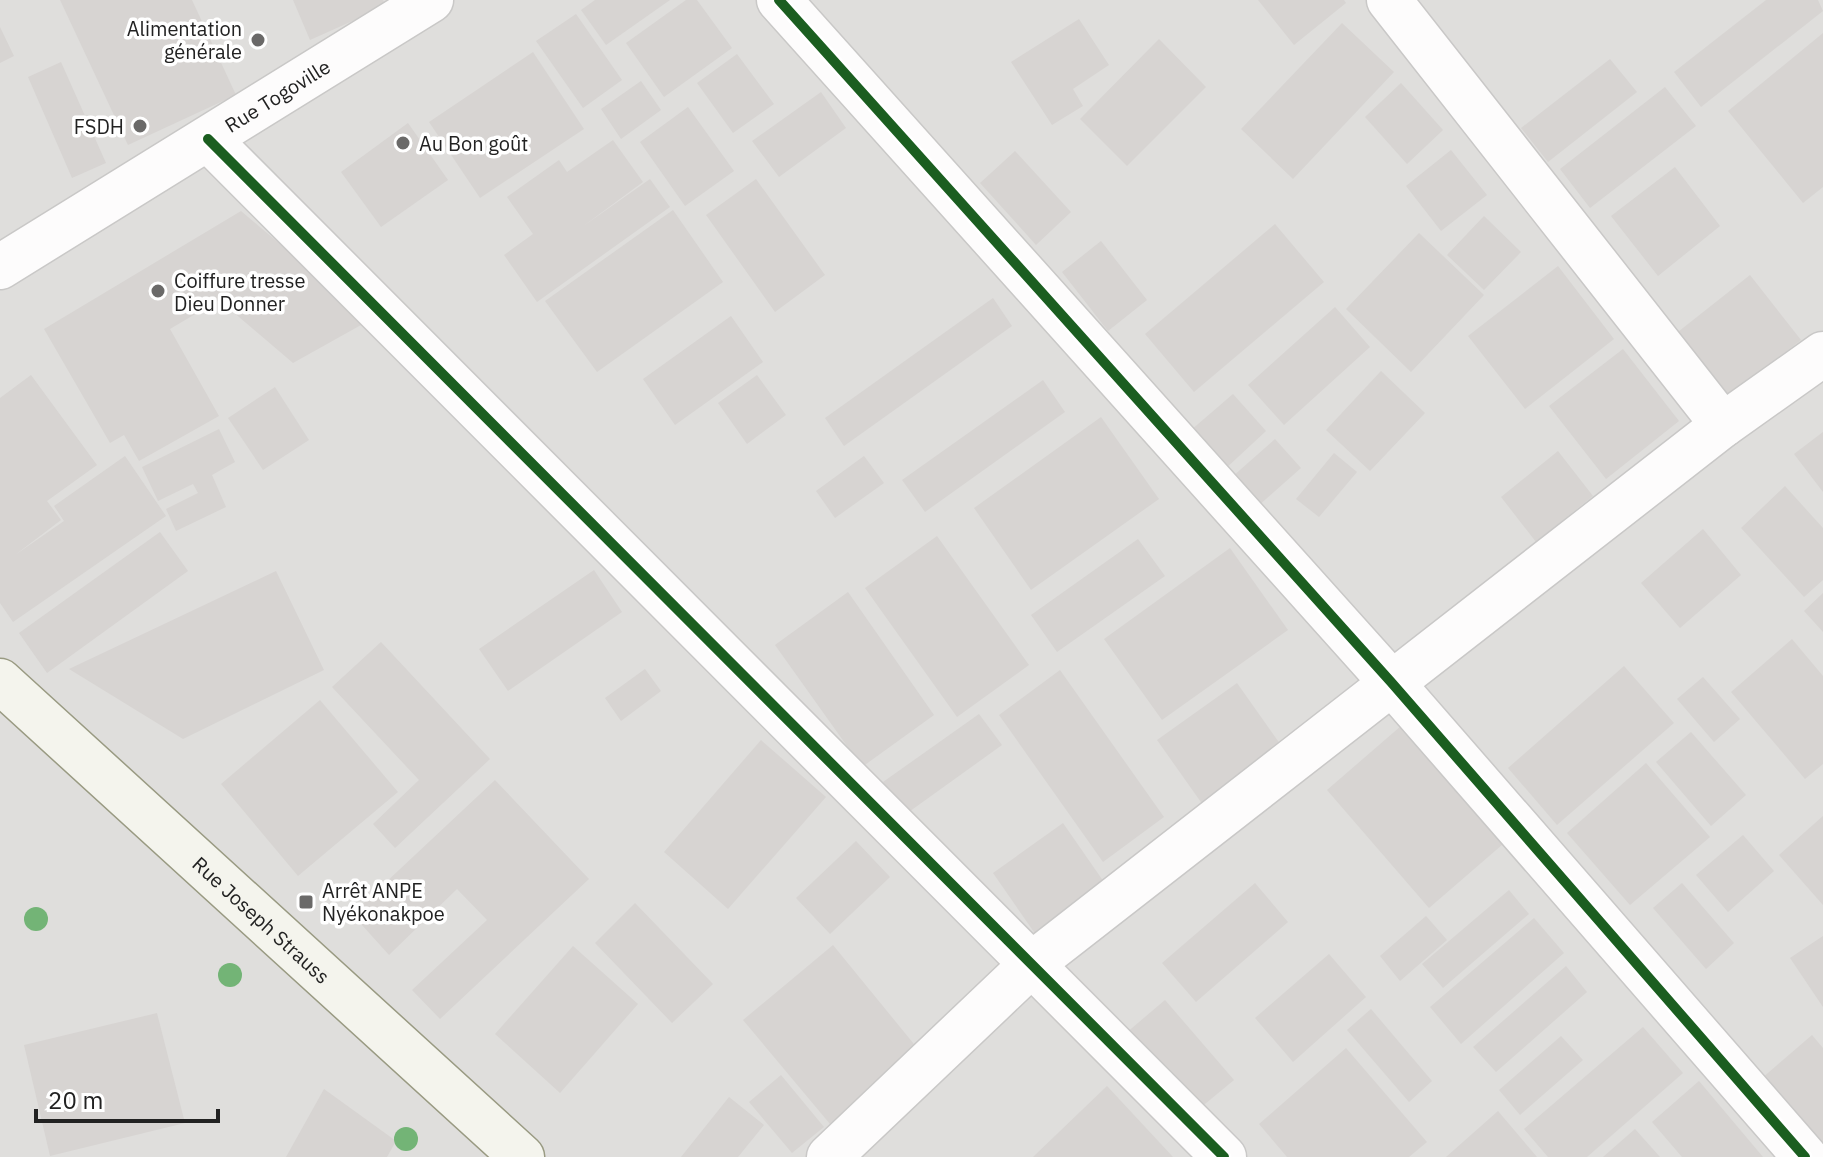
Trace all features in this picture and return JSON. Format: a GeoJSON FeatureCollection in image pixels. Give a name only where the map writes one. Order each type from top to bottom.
{"type":"FeatureCollection","features":[{"type":"Feature","properties":{"kind":"street","name":"Rue Togoville"},"geometry":{"type":"LineString","coordinates":[[0,267],[431,0]]}},
{"type":"Feature","properties":{"kind":"street"},"geometry":{"type":"LineString","coordinates":[[779,0],[1391,682],[1805,1157]]}},
{"type":"Feature","properties":{"kind":"street"},"geometry":{"type":"LineString","coordinates":[[1389,0],[1723,425]]}},
{"type":"Feature","properties":{"kind":"street"},"geometry":{"type":"LineString","coordinates":[[208,139],[1224,1157]]}},
{"type":"Feature","properties":{"kind":"street"},"geometry":{"type":"LineString","coordinates":[[829,1157],[1033,963],[1723,425],[1823,354]]}},
{"type":"Feature","properties":{"kind":"street","name":"Rue Joseph Strauss"},"geometry":{"type":"LineString","coordinates":[[0,681],[522,1157]]}},
{"type":"Feature","properties":{"kind":"shaded area"},"geometry":{"type":"Polygon","coordinates":[[[0,0],[1823,0],[1823,1157],[0,1157],[0,0]]]}},
{"type":"Feature","properties":{"kind":"building"},"geometry":{"type":"Polygon","coordinates":[[[60,0],[192,0],[236,95],[128,145],[60,0]]]}},
{"type":"Feature","properties":{"kind":"building"},"geometry":{"type":"Polygon","coordinates":[[[293,0],[383,0],[386,6],[310,40],[293,0]]]}},
{"type":"Feature","properties":{"kind":"building"},"geometry":{"type":"Polygon","coordinates":[[[595,0],[670,0],[606,45],[581,10],[595,0]]]}},
{"type":"Feature","properties":{"kind":"building"},"geometry":{"type":"Polygon","coordinates":[[[686,0],[697,0],[732,48],[664,97],[626,43],[686,0]]]}},
{"type":"Feature","properties":{"kind":"building"},"geometry":{"type":"Polygon","coordinates":[[[1258,0],[1344,0],[1346,3],[1294,45],[1258,0]]]}},
{"type":"Feature","properties":{"kind":"building"},"geometry":{"type":"Polygon","coordinates":[[[1766,0],[1818,0],[1823,11],[1701,107],[1674,72],[1766,0]]]}},
{"type":"Feature","properties":{"kind":"building"},"geometry":{"type":"Polygon","coordinates":[[[576,14],[622,80],[583,108],[536,41],[576,14]]]}},
{"type":"Feature","properties":{"kind":"building"},"geometry":{"type":"Polygon","coordinates":[[[1079,19],[1109,65],[1073,89],[1083,106],[1052,125],[1011,62],[1079,19]]]}},
{"type":"Feature","properties":{"kind":"building"},"geometry":{"type":"Polygon","coordinates":[[[1342,23],[1394,72],[1293,179],[1241,129],[1342,23]]]}},
{"type":"Feature","properties":{"kind":"building"},"geometry":{"type":"Polygon","coordinates":[[[0,27],[14,56],[0,63],[0,27]]]}},
{"type":"Feature","properties":{"kind":"building"},"geometry":{"type":"Polygon","coordinates":[[[1823,33],[1823,187],[1803,203],[1728,111],[1823,33]]]}},
{"type":"Feature","properties":{"kind":"building"},"geometry":{"type":"Polygon","coordinates":[[[1159,39],[1206,87],[1127,166],[1080,119],[1159,39]]]}},
{"type":"Feature","properties":{"kind":"building"},"geometry":{"type":"Polygon","coordinates":[[[533,52],[584,129],[480,198],[429,122],[533,52]]]}},
{"type":"Feature","properties":{"kind":"building"},"geometry":{"type":"Polygon","coordinates":[[[737,54],[774,104],[733,133],[697,83],[737,54]]]}},
{"type":"Feature","properties":{"kind":"building"},"geometry":{"type":"Polygon","coordinates":[[[1610,59],[1637,92],[1548,162],[1521,128],[1610,59]]]}},
{"type":"Feature","properties":{"kind":"building"},"geometry":{"type":"Polygon","coordinates":[[[61,62],[106,163],[72,178],[28,77],[61,62]]]}},
{"type":"Feature","properties":{"kind":"building"},"geometry":{"type":"Polygon","coordinates":[[[641,81],[661,110],[621,139],[601,109],[641,81]]]}},
{"type":"Feature","properties":{"kind":"building"},"geometry":{"type":"Polygon","coordinates":[[[1401,83],[1443,130],[1407,164],[1365,117],[1401,83]]]}},
{"type":"Feature","properties":{"kind":"building"},"geometry":{"type":"Polygon","coordinates":[[[1665,87],[1696,126],[1590,208],[1560,169],[1665,87]]]}},
{"type":"Feature","properties":{"kind":"building"},"geometry":{"type":"Polygon","coordinates":[[[821,92],[846,128],[779,177],[752,141],[821,92]]]}},
{"type":"Feature","properties":{"kind":"building"},"geometry":{"type":"Polygon","coordinates":[[[688,107],[734,171],[685,206],[640,142],[688,107]]]}},
{"type":"Feature","properties":{"kind":"building"},"geometry":{"type":"Polygon","coordinates":[[[408,123],[448,180],[381,227],[341,172],[408,123]]]}},
{"type":"Feature","properties":{"kind":"building"},"geometry":{"type":"Polygon","coordinates":[[[613,140],[643,182],[582,227],[650,179],[670,207],[537,302],[504,255],[533,234],[507,197],[559,160],[567,172],[613,140]]]}},
{"type":"Feature","properties":{"kind":"building"},"geometry":{"type":"Polygon","coordinates":[[[1451,150],[1487,195],[1441,231],[1406,186],[1451,150]]]}},
{"type":"Feature","properties":{"kind":"building"},"geometry":{"type":"Polygon","coordinates":[[[1015,151],[1071,212],[1036,245],[980,183],[1015,151]]]}},
{"type":"Feature","properties":{"kind":"building"},"geometry":{"type":"Polygon","coordinates":[[[1675,167],[1720,226],[1658,276],[1611,216],[1675,167]]]}},
{"type":"Feature","properties":{"kind":"building"},"geometry":{"type":"Polygon","coordinates":[[[756,179],[825,275],[775,312],[706,215],[756,179]]]}},
{"type":"Feature","properties":{"kind":"building"},"geometry":{"type":"Polygon","coordinates":[[[673,210],[723,282],[597,372],[545,301],[673,210]]]}},
{"type":"Feature","properties":{"kind":"building"},"geometry":{"type":"Polygon","coordinates":[[[241,211],[370,320],[293,363],[219,300],[170,329],[219,416],[139,461],[124,435],[110,443],[44,329],[241,211]]]}},
{"type":"Feature","properties":{"kind":"building"},"geometry":{"type":"Polygon","coordinates":[[[1484,216],[1521,252],[1484,290],[1447,255],[1484,216]]]}},
{"type":"Feature","properties":{"kind":"building"},"geometry":{"type":"Polygon","coordinates":[[[1275,224],[1324,282],[1194,392],[1145,334],[1275,224]]]}},
{"type":"Feature","properties":{"kind":"building"},"geometry":{"type":"Polygon","coordinates":[[[1419,233],[1484,295],[1411,372],[1346,309],[1419,233]]]}},
{"type":"Feature","properties":{"kind":"building"},"geometry":{"type":"Polygon","coordinates":[[[1101,241],[1147,300],[1108,331],[1062,272],[1101,241]]]}},
{"type":"Feature","properties":{"kind":"building"},"geometry":{"type":"Polygon","coordinates":[[[1558,266],[1614,339],[1525,409],[1468,336],[1558,266]]]}},
{"type":"Feature","properties":{"kind":"building"},"geometry":{"type":"Polygon","coordinates":[[[1750,275],[1801,340],[1720,403],[1669,339],[1750,275]]]}},
{"type":"Feature","properties":{"kind":"building"},"geometry":{"type":"Polygon","coordinates":[[[993,298],[1012,326],[844,446],[825,418],[993,298]]]}},
{"type":"Feature","properties":{"kind":"building"},"geometry":{"type":"Polygon","coordinates":[[[1335,307],[1370,347],[1284,425],[1248,385],[1335,307]]]}},
{"type":"Feature","properties":{"kind":"building"},"geometry":{"type":"Polygon","coordinates":[[[731,316],[763,362],[675,425],[643,379],[731,316]]]}},
{"type":"Feature","properties":{"kind":"building"},"geometry":{"type":"Polygon","coordinates":[[[1623,349],[1679,421],[1606,479],[1549,406],[1623,349]]]}},
{"type":"Feature","properties":{"kind":"building"},"geometry":{"type":"Polygon","coordinates":[[[1381,371],[1425,413],[1370,471],[1326,430],[1381,371]]]}},
{"type":"Feature","properties":{"kind":"building"},"geometry":{"type":"Polygon","coordinates":[[[31,375],[97,465],[47,501],[61,520],[15,555],[64,521],[54,506],[125,456],[166,516],[13,622],[0,603],[0,398],[31,375]]]}},
{"type":"Feature","properties":{"kind":"building"},"geometry":{"type":"Polygon","coordinates":[[[757,375],[786,415],[747,444],[718,403],[757,375]]]}},
{"type":"Feature","properties":{"kind":"building"},"geometry":{"type":"Polygon","coordinates":[[[1043,380],[1065,412],[925,512],[902,480],[1043,380]]]}},
{"type":"Feature","properties":{"kind":"building"},"geometry":{"type":"Polygon","coordinates":[[[275,387],[309,440],[263,470],[228,418],[275,387]]]}},
{"type":"Feature","properties":{"kind":"building"},"geometry":{"type":"Polygon","coordinates":[[[1233,394],[1266,431],[1224,470],[1190,431],[1233,394]]]}},
{"type":"Feature","properties":{"kind":"building"},"geometry":{"type":"Polygon","coordinates":[[[1101,417],[1159,499],[1031,590],[974,508],[1101,417]]]}},
{"type":"Feature","properties":{"kind":"building"},"geometry":{"type":"Polygon","coordinates":[[[219,429],[235,462],[212,475],[226,507],[176,531],[166,509],[198,493],[193,484],[158,501],[142,467],[219,429]]]}},
{"type":"Feature","properties":{"kind":"building"},"geometry":{"type":"Polygon","coordinates":[[[1823,432],[1823,492],[1794,454],[1823,432]]]}},
{"type":"Feature","properties":{"kind":"building"},"geometry":{"type":"Polygon","coordinates":[[[1275,439],[1301,468],[1258,506],[1232,477],[1275,439]]]}},
{"type":"Feature","properties":{"kind":"building"},"geometry":{"type":"Polygon","coordinates":[[[1558,451],[1593,496],[1536,542],[1501,497],[1558,451]]]}},
{"type":"Feature","properties":{"kind":"building"},"geometry":{"type":"Polygon","coordinates":[[[1334,453],[1357,472],[1319,517],[1296,499],[1334,453]]]}},
{"type":"Feature","properties":{"kind":"building"},"geometry":{"type":"Polygon","coordinates":[[[864,456],[884,483],[835,518],[816,491],[864,456]]]}},
{"type":"Feature","properties":{"kind":"building"},"geometry":{"type":"Polygon","coordinates":[[[1785,486],[1823,528],[1823,580],[1804,597],[1741,528],[1785,486]]]}},
{"type":"Feature","properties":{"kind":"building"},"geometry":{"type":"Polygon","coordinates":[[[1703,529],[1741,575],[1680,628],[1641,583],[1703,529]]]}},
{"type":"Feature","properties":{"kind":"building"},"geometry":{"type":"Polygon","coordinates":[[[160,532],[188,571],[47,673],[19,633],[160,532]]]}},
{"type":"Feature","properties":{"kind":"building"},"geometry":{"type":"Polygon","coordinates":[[[937,536],[1029,665],[957,717],[865,588],[937,536]]]}},
{"type":"Feature","properties":{"kind":"building"},"geometry":{"type":"Polygon","coordinates":[[[1138,539],[1165,576],[1057,652],[1031,615],[1138,539]]]}},
{"type":"Feature","properties":{"kind":"building"},"geometry":{"type":"Polygon","coordinates":[[[1230,548],[1288,630],[1162,720],[1104,639],[1230,548]]]}},
{"type":"Feature","properties":{"kind":"building"},"geometry":{"type":"Polygon","coordinates":[[[594,570],[622,612],[508,691],[479,649],[594,570]]]}},
{"type":"Feature","properties":{"kind":"building"},"geometry":{"type":"Polygon","coordinates":[[[276,571],[324,670],[183,739],[69,669],[276,571]]]}},
{"type":"Feature","properties":{"kind":"building"},"geometry":{"type":"Polygon","coordinates":[[[848,592],[934,715],[862,767],[775,645],[848,592]]]}},
{"type":"Feature","properties":{"kind":"building"},"geometry":{"type":"Polygon","coordinates":[[[1823,593],[1823,632],[1804,611],[1823,593]]]}},
{"type":"Feature","properties":{"kind":"building"},"geometry":{"type":"Polygon","coordinates":[[[1792,639],[1823,676],[1823,764],[1805,779],[1731,692],[1792,639]]]}},
{"type":"Feature","properties":{"kind":"building"},"geometry":{"type":"Polygon","coordinates":[[[381,642],[490,759],[395,848],[373,824],[419,780],[332,687],[381,642]]]}},
{"type":"Feature","properties":{"kind":"building"},"geometry":{"type":"Polygon","coordinates":[[[1624,666],[1674,723],[1557,825],[1508,768],[1624,666]]]}},
{"type":"Feature","properties":{"kind":"building"},"geometry":{"type":"Polygon","coordinates":[[[645,669],[661,691],[621,721],[605,698],[645,669]]]}},
{"type":"Feature","properties":{"kind":"building"},"geometry":{"type":"Polygon","coordinates":[[[1060,670],[1164,817],[1103,862],[999,715],[1060,670]]]}},
{"type":"Feature","properties":{"kind":"building"},"geometry":{"type":"Polygon","coordinates":[[[1703,677],[1740,719],[1714,742],[1677,699],[1703,677]]]}},
{"type":"Feature","properties":{"kind":"building"},"geometry":{"type":"Polygon","coordinates":[[[1237,683],[1283,748],[1203,805],[1157,740],[1237,683]]]}},
{"type":"Feature","properties":{"kind":"building"},"geometry":{"type":"Polygon","coordinates":[[[320,700],[398,792],[298,876],[221,784],[320,700]]]}},
{"type":"Feature","properties":{"kind":"building"},"geometry":{"type":"Polygon","coordinates":[[[979,714],[1002,745],[906,814],[883,782],[979,714]]]}},
{"type":"Feature","properties":{"kind":"building"},"geometry":{"type":"Polygon","coordinates":[[[1401,726],[1503,844],[1429,908],[1327,790],[1401,726]]]}},
{"type":"Feature","properties":{"kind":"building"},"geometry":{"type":"Polygon","coordinates":[[[1691,732],[1746,795],[1711,826],[1656,762],[1691,732]]]}},
{"type":"Feature","properties":{"kind":"building"},"geometry":{"type":"Polygon","coordinates":[[[761,740],[826,797],[728,909],[664,852],[761,740]]]}},
{"type":"Feature","properties":{"kind":"building"},"geometry":{"type":"Polygon","coordinates":[[[1646,763],[1710,837],[1630,905],[1567,833],[1646,763]]]}},
{"type":"Feature","properties":{"kind":"building"},"geometry":{"type":"Polygon","coordinates":[[[495,780],[589,879],[440,1019],[412,990],[487,920],[457,889],[389,955],[352,914],[495,780]]]}},
{"type":"Feature","properties":{"kind":"building"},"geometry":{"type":"Polygon","coordinates":[[[1823,816],[1823,905],[1779,855],[1823,816]]]}},
{"type":"Feature","properties":{"kind":"building"},"geometry":{"type":"Polygon","coordinates":[[[1063,823],[1106,885],[1036,935],[993,873],[1063,823]]]}},
{"type":"Feature","properties":{"kind":"building"},"geometry":{"type":"Polygon","coordinates":[[[1743,835],[1774,871],[1728,912],[1696,875],[1743,835]]]}},
{"type":"Feature","properties":{"kind":"building"},"geometry":{"type":"Polygon","coordinates":[[[856,841],[890,877],[830,934],[796,898],[856,841]]]}},
{"type":"Feature","properties":{"kind":"building"},"geometry":{"type":"Polygon","coordinates":[[[1255,883],[1288,922],[1196,1002],[1162,963],[1255,883]]]}},
{"type":"Feature","properties":{"kind":"building"},"geometry":{"type":"Polygon","coordinates":[[[1682,883],[1734,943],[1706,969],[1653,908],[1682,883]]]}},
{"type":"Feature","properties":{"kind":"building"},"geometry":{"type":"Polygon","coordinates":[[[1509,890],[1529,914],[1443,988],[1422,964],[1509,890]]]}},
{"type":"Feature","properties":{"kind":"building"},"geometry":{"type":"Polygon","coordinates":[[[635,903],[713,984],[672,1023],[595,943],[635,903]]]}},
{"type":"Feature","properties":{"kind":"building"},"geometry":{"type":"Polygon","coordinates":[[[1426,916],[1447,940],[1400,981],[1380,956],[1426,916]]]}},
{"type":"Feature","properties":{"kind":"building"},"geometry":{"type":"Polygon","coordinates":[[[1534,918],[1564,953],[1461,1044],[1430,1007],[1534,918]]]}},
{"type":"Feature","properties":{"kind":"building"},"geometry":{"type":"Polygon","coordinates":[[[1823,936],[1823,1007],[1790,958],[1823,936]]]}},
{"type":"Feature","properties":{"kind":"building"},"geometry":{"type":"Polygon","coordinates":[[[833,945],[918,1049],[830,1124],[743,1020],[833,945]]]}},
{"type":"Feature","properties":{"kind":"building"},"geometry":{"type":"Polygon","coordinates":[[[573,946],[638,1004],[560,1093],[495,1034],[573,946]]]}},
{"type":"Feature","properties":{"kind":"building"},"geometry":{"type":"Polygon","coordinates":[[[1329,954],[1366,997],[1293,1062],[1255,1018],[1329,954]]]}},
{"type":"Feature","properties":{"kind":"building"},"geometry":{"type":"Polygon","coordinates":[[[1566,966],[1587,992],[1496,1072],[1473,1047],[1566,966]]]}},
{"type":"Feature","properties":{"kind":"building"},"geometry":{"type":"Polygon","coordinates":[[[1165,1000],[1234,1080],[1194,1113],[1125,1034],[1165,1000]]]}},
{"type":"Feature","properties":{"kind":"building"},"geometry":{"type":"Polygon","coordinates":[[[1371,1009],[1432,1081],[1409,1102],[1347,1030],[1371,1009]]]}},
{"type":"Feature","properties":{"kind":"building"},"geometry":{"type":"Polygon","coordinates":[[[157,1013],[185,1123],[50,1156],[24,1045],[157,1013]]]}},
{"type":"Feature","properties":{"kind":"building"},"geometry":{"type":"Polygon","coordinates":[[[1643,1027],[1683,1073],[1587,1157],[1548,1157],[1524,1129],[1643,1027]]]}},
{"type":"Feature","properties":{"kind":"building"},"geometry":{"type":"Polygon","coordinates":[[[1812,1035],[1823,1048],[1823,1142],[1819,1146],[1761,1079],[1812,1035]]]}},
{"type":"Feature","properties":{"kind":"building"},"geometry":{"type":"Polygon","coordinates":[[[1561,1036],[1583,1060],[1520,1115],[1499,1090],[1561,1036]]]}},
{"type":"Feature","properties":{"kind":"building"},"geometry":{"type":"Polygon","coordinates":[[[1346,1048],[1427,1142],[1409,1157],[1287,1157],[1259,1124],[1346,1048]]]}},
{"type":"Feature","properties":{"kind":"building"},"geometry":{"type":"Polygon","coordinates":[[[781,1075],[824,1127],[792,1153],[749,1102],[781,1075]]]}},
{"type":"Feature","properties":{"kind":"building"},"geometry":{"type":"Polygon","coordinates":[[[1699,1081],[1763,1157],[1682,1157],[1652,1122],[1699,1081]]]}},
{"type":"Feature","properties":{"kind":"building"},"geometry":{"type":"Polygon","coordinates":[[[1107,1086],[1173,1157],[1033,1157],[1107,1086]]]}},
{"type":"Feature","properties":{"kind":"building"},"geometry":{"type":"Polygon","coordinates":[[[324,1089],[396,1141],[387,1157],[286,1157],[324,1089]]]}},
{"type":"Feature","properties":{"kind":"building"},"geometry":{"type":"Polygon","coordinates":[[[729,1097],[764,1125],[738,1157],[681,1157],[729,1097]]]}},
{"type":"Feature","properties":{"kind":"building"},"geometry":{"type":"Polygon","coordinates":[[[1498,1111],[1537,1157],[1446,1157],[1498,1111]]]}},
{"type":"Feature","properties":{"kind":"building"},"geometry":{"type":"Polygon","coordinates":[[[1635,1129],[1660,1157],[1603,1157],[1635,1129]]]}},
{"type":"Feature","properties":{"kind":"cycle path"},"geometry":{"type":"LineString","coordinates":[[779,0],[1391,682],[1805,1157]]}},
{"type":"Feature","properties":{"kind":"cycle path"},"geometry":{"type":"LineString","coordinates":[[208,139],[1224,1157]]}},
{"type":"Feature","properties":{"kind":"place","name":"Alimentation générale"},"geometry":{"type":"Point","coordinates":[258,40]}},
{"type":"Feature","properties":{"kind":"place","name":"FSDH"},"geometry":{"type":"Point","coordinates":[140,126]}},
{"type":"Feature","properties":{"kind":"place","name":"Au Bon goût"},"geometry":{"type":"Point","coordinates":[403,143]}},
{"type":"Feature","properties":{"kind":"place","name":"Coiffure tresse Dieu Donner"},"geometry":{"type":"Point","coordinates":[158,291]}},
{"type":"Feature","properties":{"kind":"place","name":"Arrêt ANPE Nyékonakpoe"},"geometry":{"type":"Point","coordinates":[306,902]}}]}
